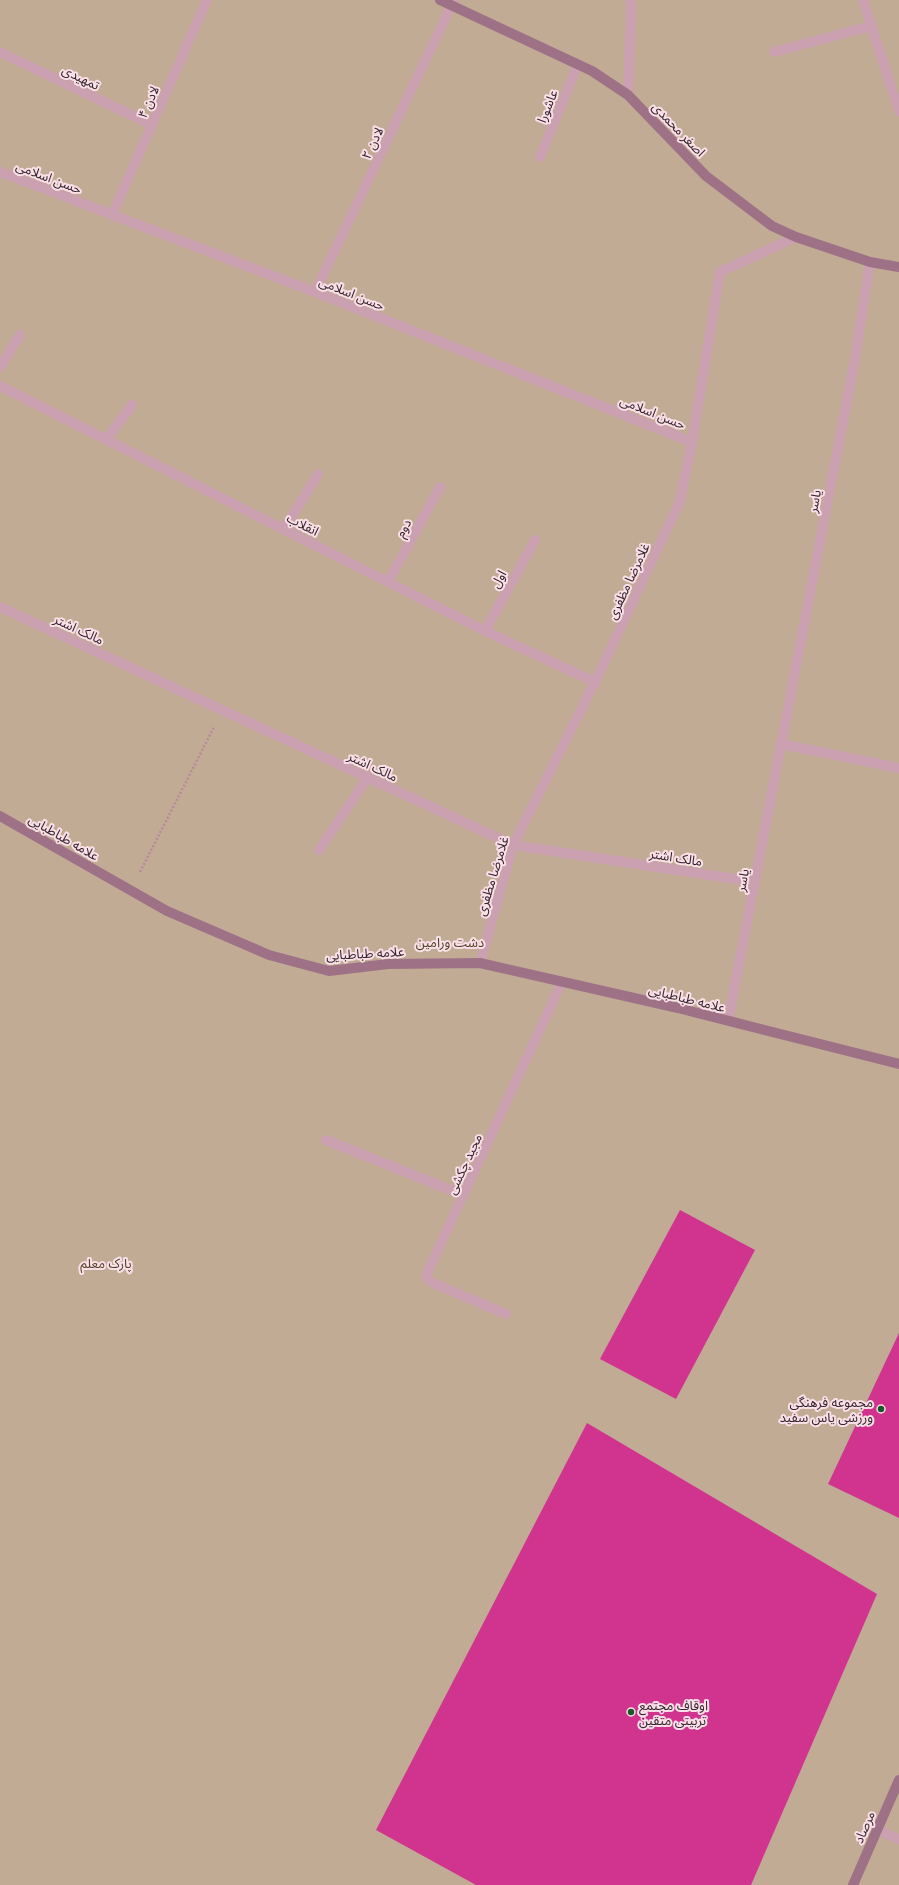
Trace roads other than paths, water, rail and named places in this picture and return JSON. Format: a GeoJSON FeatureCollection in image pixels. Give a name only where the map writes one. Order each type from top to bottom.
{"type":"FeatureCollection","features":[{"type":"Feature","properties":{"kind":"street","name":"لادن ۴"},"geometry":{"type":"LineString","coordinates":[[112,215],[207,0]]}},
{"type":"Feature","properties":{"kind":"street","name":"اصغر محمدی"},"geometry":{"type":"LineString","coordinates":[[440,0],[453,3],[592,71],[628,95],[706,176],[772,226],[796,237],[870,262],[899,267]]}},
{"type":"Feature","properties":{"kind":"street"},"geometry":{"type":"LineString","coordinates":[[628,95],[630,0]]}},
{"type":"Feature","properties":{"kind":"street"},"geometry":{"type":"LineString","coordinates":[[863,0],[899,111]]}},
{"type":"Feature","properties":{"kind":"street","name":"لادن ۲"},"geometry":{"type":"LineString","coordinates":[[315,292],[453,3]]}},
{"type":"Feature","properties":{"kind":"street"},"geometry":{"type":"LineString","coordinates":[[774,52],[871,26]]}},
{"type":"Feature","properties":{"kind":"street","name":"تمهیدی"},"geometry":{"type":"LineString","coordinates":[[0,52],[152,125]]}},
{"type":"Feature","properties":{"kind":"street","name":"عاشورا"},"geometry":{"type":"LineString","coordinates":[[540,158],[578,64]]}},
{"type":"Feature","properties":{"kind":"street","name":"حسن اسلامی"},"geometry":{"type":"LineString","coordinates":[[0,172],[315,292],[692,442]]}},
{"type":"Feature","properties":{"kind":"street","name":"غلامرضا مظفری"},"geometry":{"type":"LineString","coordinates":[[480,963],[513,845],[595,682],[680,501],[692,442],[720,272],[796,237]]}},
{"type":"Feature","properties":{"kind":"street","name":"یاسر"},"geometry":{"type":"LineString","coordinates":[[728,1021],[855,359],[870,262]]}},
{"type":"Feature","properties":{"kind":"street"},"geometry":{"type":"LineString","coordinates":[[0,367],[20,335]]}},
{"type":"Feature","properties":{"kind":"street","name":"انقلاب"},"geometry":{"type":"LineString","coordinates":[[0,386],[485,631],[595,682]]}},
{"type":"Feature","properties":{"kind":"street"},"geometry":{"type":"LineString","coordinates":[[106,440],[132,405]]}},
{"type":"Feature","properties":{"kind":"street"},"geometry":{"type":"LineString","coordinates":[[284,529],[318,474]]}},
{"type":"Feature","properties":{"kind":"street","name":"دوم"},"geometry":{"type":"LineString","coordinates":[[388,582],[440,487]]}},
{"type":"Feature","properties":{"kind":"street","name":"اول"},"geometry":{"type":"LineString","coordinates":[[485,631],[535,540]]}},
{"type":"Feature","properties":{"kind":"street","name":"مالک اشتر"},"geometry":{"type":"LineString","coordinates":[[0,606],[513,845],[755,882]]}},
{"type":"Feature","properties":{"kind":"street"},"geometry":{"type":"LineString","coordinates":[[781,744],[899,768]]}},
{"type":"Feature","properties":{"kind":"street"},"geometry":{"type":"LineString","coordinates":[[319,850],[368,777]]}},
{"type":"Feature","properties":{"kind":"street","name":"علامه طباطبایی"},"geometry":{"type":"LineString","coordinates":[[0,816],[167,911],[269,955],[329,971],[388,964],[480,963],[728,1021],[899,1064]]}},
{"type":"Feature","properties":{"kind":"street","name":"مجید چکشی"},"geometry":{"type":"LineString","coordinates":[[506,1314],[433,1283],[427,1278],[428,1271],[562,982]]}},
{"type":"Feature","properties":{"kind":"street"},"geometry":{"type":"LineString","coordinates":[[326,1140],[463,1196]]}},
{"type":"Feature","properties":{"kind":"street","name":"مرصاد"},"geometry":{"type":"LineString","coordinates":[[853,1885],[899,1780]]}},
{"type":"Feature","properties":{"kind":"street"},"geometry":{"type":"LineString","coordinates":[[877,1830],[899,1840]]}},
{"type":"Feature","properties":{"kind":"place","name":"مجموعه فرهنگی ورزشی یاس سفید"},"geometry":{"type":"Point","coordinates":[881,1409]}},
{"type":"Feature","properties":{"kind":"place","name":"اوقاف مجتمع تربیتی متقین"},"geometry":{"type":"Point","coordinates":[631,1712]}},
{"type":"Feature","properties":{"kind":"park label","name":"دشت ورامین"},"geometry":{"type":"Point","coordinates":[450,942]}},
{"type":"Feature","properties":{"kind":"park label","name":"پارک معلم"},"geometry":{"type":"Point","coordinates":[106,1263]}}]}
